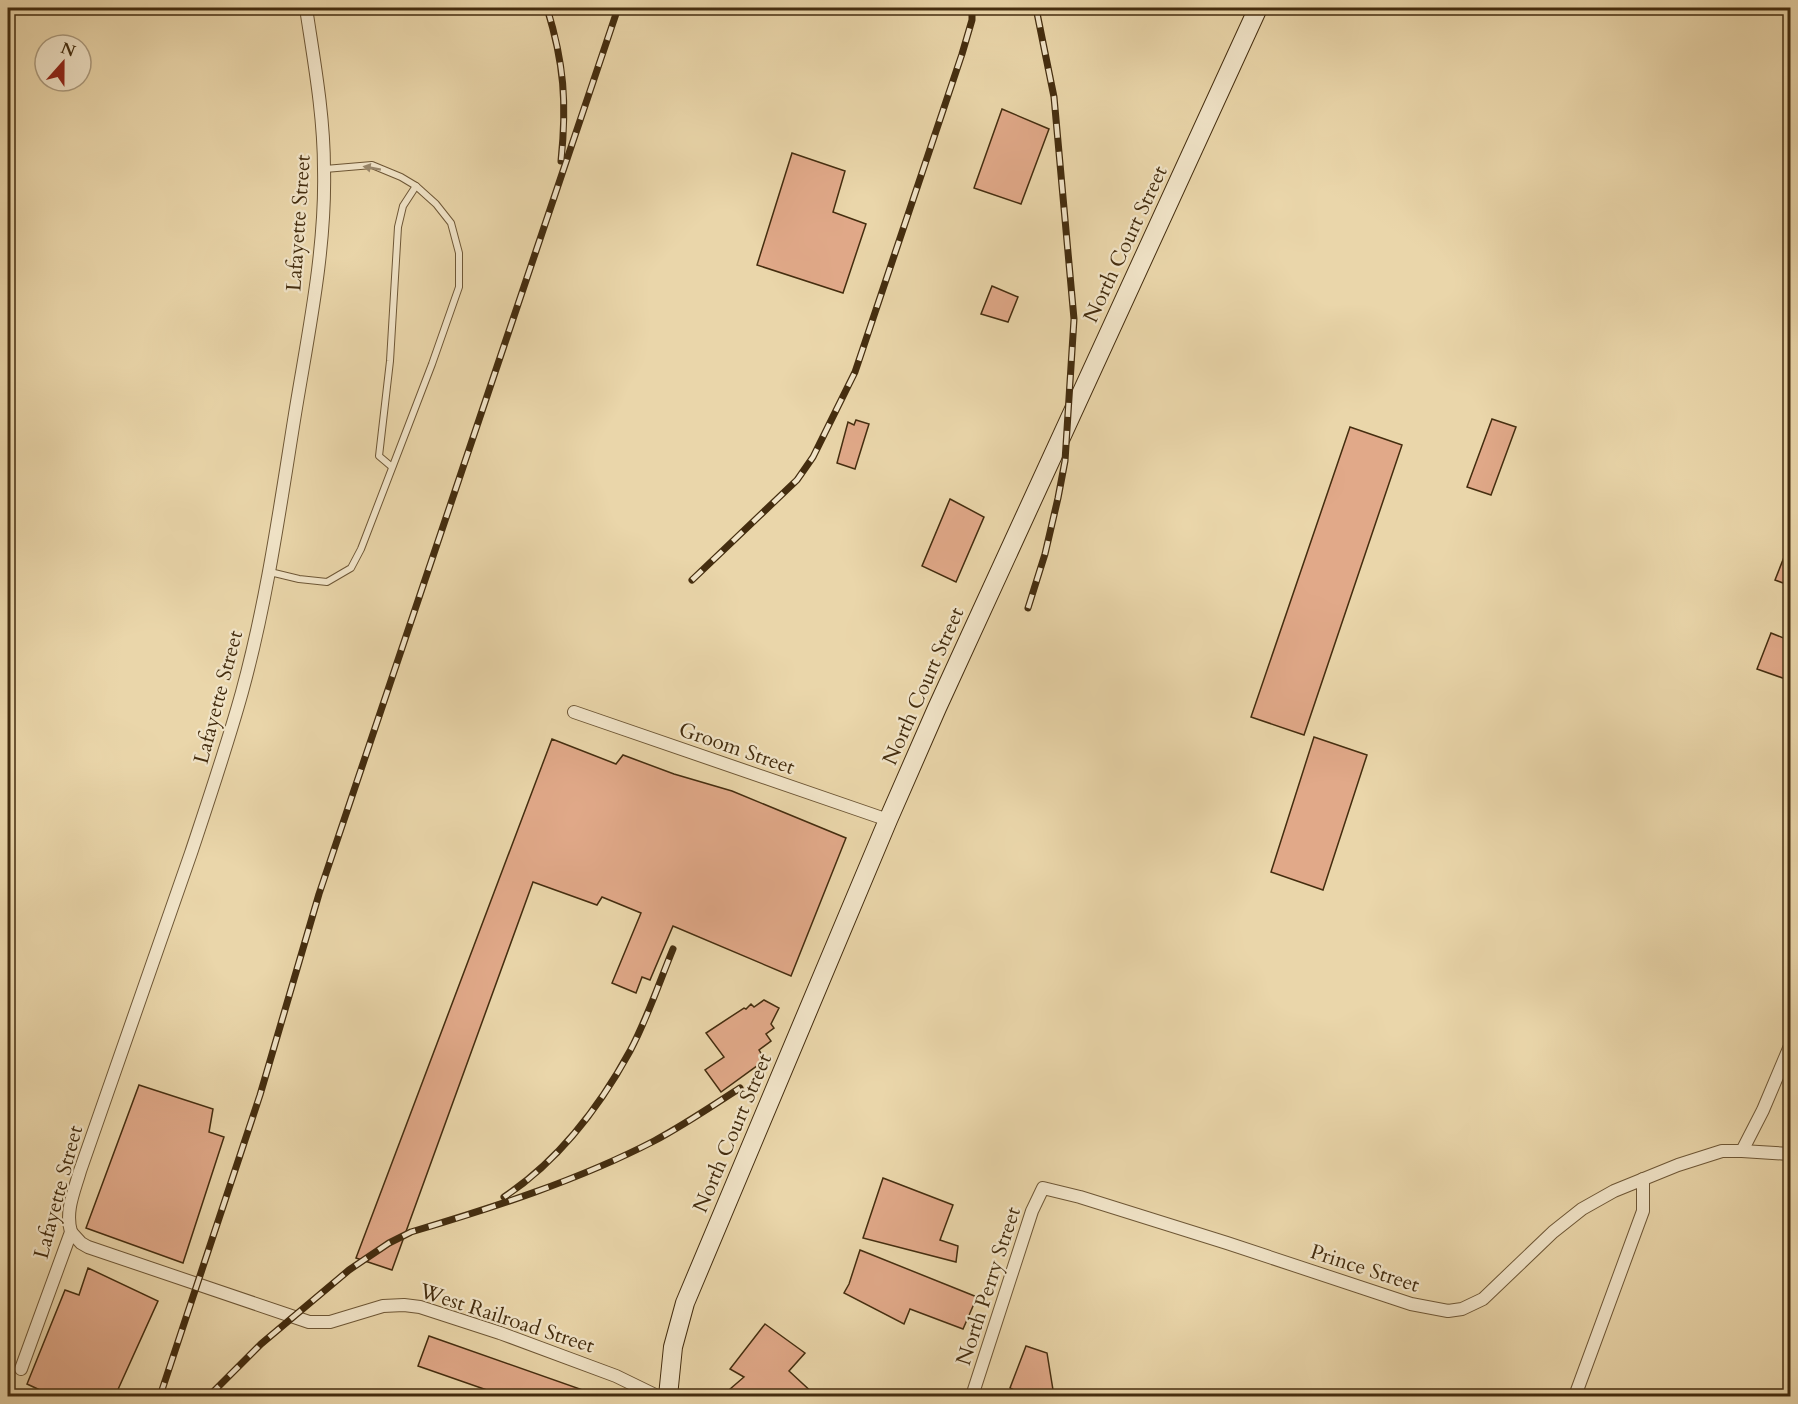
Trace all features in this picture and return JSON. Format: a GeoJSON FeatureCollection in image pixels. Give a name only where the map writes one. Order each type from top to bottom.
{"type":"FeatureCollection","features":[{"type":"Feature","properties":{"kind":"main road","name":"North Court Street"},"geometry":{"type":"LineString","coordinates":[[668,1396],[673,1347],[685,1303],[888,820],[937,708],[1258,8]]}},
{"type":"Feature","properties":{"kind":"street","name":"Lafayette Street"},"geometry":{"type":"LineString","coordinates":[[21,1370],[71,1232],[68,1213],[74,1192],[218,771],[242,692],[269,571],[314,293],[321,236],[324,169],[319,96],[306,8]]}},
{"type":"Feature","properties":{"kind":"street","name":"Groom Street"},"geometry":{"type":"LineString","coordinates":[[574,712],[888,820]]}},
{"type":"Feature","properties":{"kind":"street"},"geometry":{"type":"LineString","coordinates":[[1742,1151],[1791,1046]]}},
{"type":"Feature","properties":{"kind":"street","name":"Prince Street"},"geometry":{"type":"LineString","coordinates":[[1043,1188],[1080,1197],[1216,1239],[1411,1304],[1449,1311],[1462,1309],[1483,1299],[1553,1232],[1582,1209],[1614,1191],[1678,1165],[1722,1151],[1791,1155]]}},
{"type":"Feature","properties":{"kind":"street"},"geometry":{"type":"LineString","coordinates":[[1575,1396],[1643,1211],[1643,1179]]}},
{"type":"Feature","properties":{"kind":"street","name":"North Perry Street"},"geometry":{"type":"LineString","coordinates":[[972,1396],[1032,1211],[1043,1188]]}},
{"type":"Feature","properties":{"kind":"street","name":"West Railroad Street"},"geometry":{"type":"LineString","coordinates":[[71,1232],[81,1243],[88,1246],[309,1322],[330,1322],[383,1306],[420,1307],[500,1333],[616,1376],[657,1396]]}},
{"type":"Feature","properties":{"kind":"lane"},"geometry":{"type":"LineString","coordinates":[[269,571],[299,579],[327,582],[351,568],[361,549],[459,287],[459,253],[451,223],[436,204],[416,186],[372,165],[324,169]]}},
{"type":"Feature","properties":{"kind":"lane"},"geometry":{"type":"LineString","coordinates":[[392,467],[379,456],[390,361],[398,227],[403,206],[416,186]]}},
{"type":"Feature","properties":{"kind":"building"},"geometry":{"type":"Polygon","coordinates":[[[1002,109],[1049,129],[1021,204],[974,188],[1002,109]]]}},
{"type":"Feature","properties":{"kind":"building"},"geometry":{"type":"Polygon","coordinates":[[[792,153],[845,171],[833,212],[866,224],[843,293],[757,265],[792,153]]]}},
{"type":"Feature","properties":{"kind":"building"},"geometry":{"type":"Polygon","coordinates":[[[992,286],[1018,297],[1008,322],[981,314],[992,286]]]}},
{"type":"Feature","properties":{"kind":"building"},"geometry":{"type":"Polygon","coordinates":[[[1492,419],[1516,427],[1491,495],[1467,487],[1492,419]]]}},
{"type":"Feature","properties":{"kind":"building"},"geometry":{"type":"Polygon","coordinates":[[[856,420],[869,424],[855,469],[837,463],[848,422],[854,425],[856,420]]]}},
{"type":"Feature","properties":{"kind":"building"},"geometry":{"type":"Polygon","coordinates":[[[1350,427],[1402,445],[1304,735],[1251,717],[1350,427]]]}},
{"type":"Feature","properties":{"kind":"building"},"geometry":{"type":"Polygon","coordinates":[[[950,499],[984,517],[956,582],[922,566],[950,499]]]}},
{"type":"Feature","properties":{"kind":"building"},"geometry":{"type":"Polygon","coordinates":[[[1791,542],[1791,586],[1775,580],[1791,542]]]}},
{"type":"Feature","properties":{"kind":"building"},"geometry":{"type":"Polygon","coordinates":[[[1771,633],[1791,641],[1791,681],[1757,669],[1771,633]]]}},
{"type":"Feature","properties":{"kind":"building"},"geometry":{"type":"Polygon","coordinates":[[[1314,737],[1367,755],[1323,890],[1271,872],[1314,737]]]}},
{"type":"Feature","properties":{"kind":"building"},"geometry":{"type":"Polygon","coordinates":[[[552,739],[616,764],[623,755],[674,774],[732,791],[846,838],[791,976],[673,926],[650,980],[642,977],[636,993],[612,983],[641,913],[602,897],[597,905],[533,882],[392,1270],[356,1258],[552,739]]]}},
{"type":"Feature","properties":{"kind":"building"},"geometry":{"type":"Polygon","coordinates":[[[764,1000],[779,1008],[771,1024],[774,1028],[766,1034],[771,1041],[759,1050],[765,1060],[721,1092],[705,1070],[724,1057],[706,1033],[751,1004],[754,1007],[764,1000]]]}},
{"type":"Feature","properties":{"kind":"building"},"geometry":{"type":"Polygon","coordinates":[[[139,1085],[213,1109],[209,1132],[224,1137],[183,1263],[86,1228],[139,1085]]]}},
{"type":"Feature","properties":{"kind":"building"},"geometry":{"type":"Polygon","coordinates":[[[883,1178],[953,1205],[940,1240],[958,1246],[956,1262],[863,1238],[883,1178]]]}},
{"type":"Feature","properties":{"kind":"building"},"geometry":{"type":"Polygon","coordinates":[[[860,1250],[977,1297],[963,1329],[910,1309],[904,1324],[844,1293],[860,1250]]]}},
{"type":"Feature","properties":{"kind":"building"},"geometry":{"type":"Polygon","coordinates":[[[88,1268],[158,1301],[115,1396],[53,1396],[27,1384],[65,1290],[79,1295],[88,1268]]]}},
{"type":"Feature","properties":{"kind":"building"},"geometry":{"type":"Polygon","coordinates":[[[765,1324],[805,1353],[789,1371],[816,1396],[722,1396],[744,1377],[730,1369],[765,1324]]]}},
{"type":"Feature","properties":{"kind":"building"},"geometry":{"type":"Polygon","coordinates":[[[429,1336],[597,1395],[504,1396],[418,1366],[429,1336]]]}},
{"type":"Feature","properties":{"kind":"building"},"geometry":{"type":"Polygon","coordinates":[[[1026,1346],[1047,1353],[1054,1396],[1014,1396],[1016,1391],[1010,1388],[1026,1346]]]}},
{"type":"Feature","properties":{"kind":"railway"},"geometry":{"type":"LineString","coordinates":[[547,8],[563,83],[564,120],[561,161]]}},
{"type":"Feature","properties":{"kind":"railway"},"geometry":{"type":"LineString","coordinates":[[160,1396],[260,1095],[319,894],[618,8]]}},
{"type":"Feature","properties":{"kind":"railway"},"geometry":{"type":"LineString","coordinates":[[692,580],[797,480],[813,457],[855,372],[962,54],[972,20],[972,8]]}},
{"type":"Feature","properties":{"kind":"railway"},"geometry":{"type":"LineString","coordinates":[[1028,608],[1045,554],[1065,461],[1074,319],[1054,97],[1036,8]]}},
{"type":"Feature","properties":{"kind":"railway"},"geometry":{"type":"LineString","coordinates":[[504,1197],[524,1183],[559,1150],[576,1132],[605,1093],[636,1039],[673,949]]}},
{"type":"Feature","properties":{"kind":"railway"},"geometry":{"type":"LineString","coordinates":[[209,1396],[261,1344],[349,1270],[389,1243],[411,1232],[504,1203],[596,1168],[665,1135],[740,1088]]}}]}
